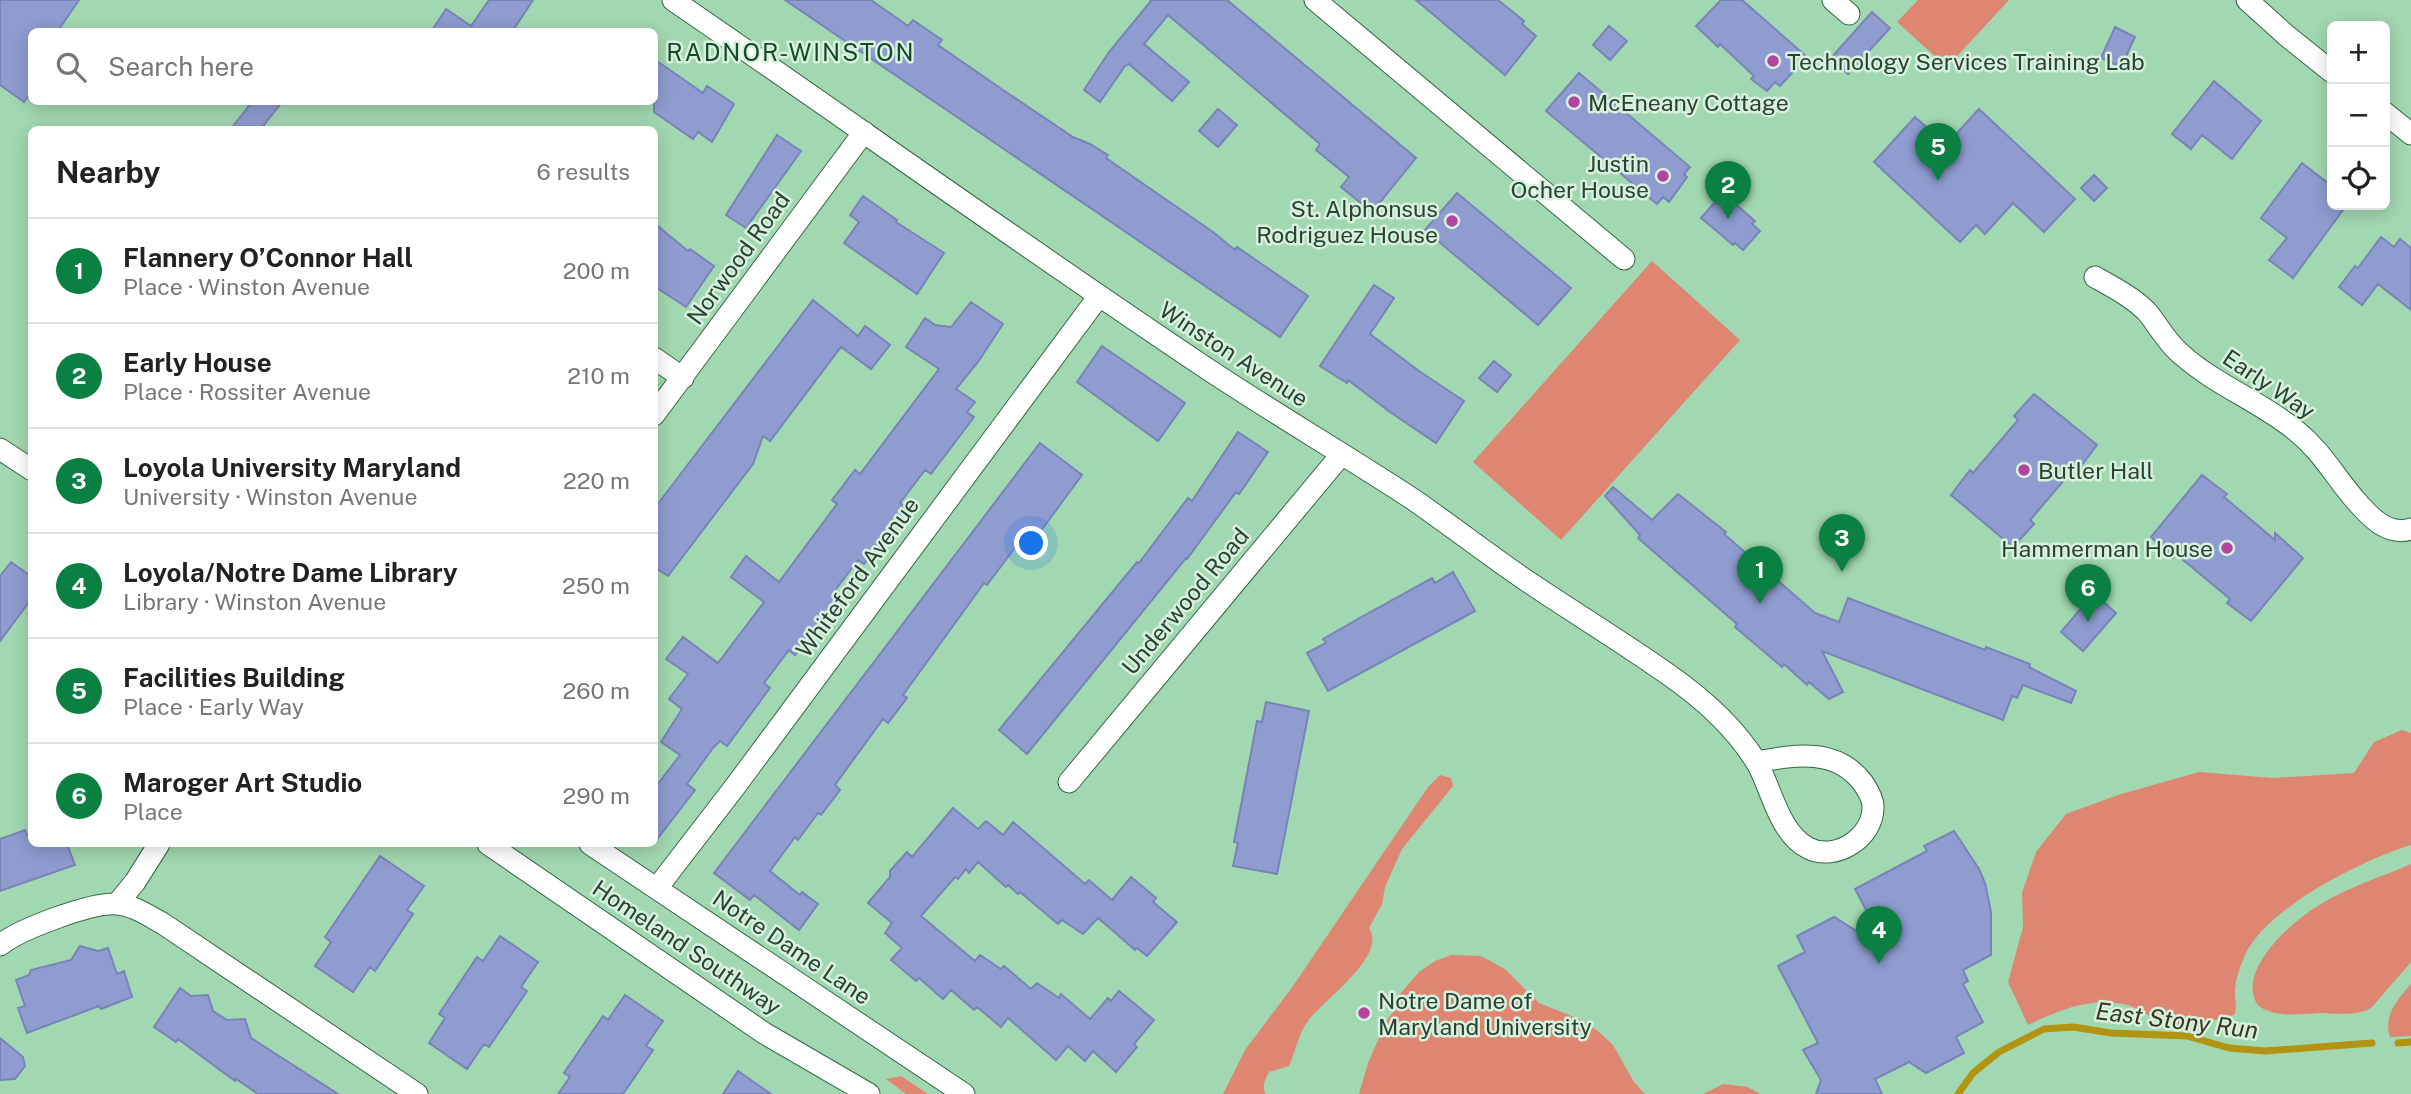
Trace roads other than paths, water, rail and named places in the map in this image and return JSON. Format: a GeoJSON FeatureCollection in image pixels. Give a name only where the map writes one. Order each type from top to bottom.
{"type":"FeatureCollection","features":[{"type":"Feature","properties":{"kind":"street","name":"Winston Avenue"},"geometry":{"type":"LineString","coordinates":[[673,0],[1099,296],[1261,405],[1414,501],[1530,583],[1671,676],[1737,736],[1756,762],[1779,811],[1797,841],[1812,851],[1829,852],[1844,850],[1860,837],[1869,821],[1873,806],[1868,789],[1847,768],[1837,761],[1818,755],[1756,762]]}},
{"type":"Feature","properties":{"kind":"street"},"geometry":{"type":"LineString","coordinates":[[1315,0],[1624,259]]}},
{"type":"Feature","properties":{"kind":"street"},"geometry":{"type":"LineString","coordinates":[[2247,0],[2327,68]]}},
{"type":"Feature","properties":{"kind":"street"},"geometry":{"type":"LineString","coordinates":[[2390,117],[2411,134]]}},
{"type":"Feature","properties":{"kind":"street","name":"Norwood Road"},"geometry":{"type":"LineString","coordinates":[[658,410],[864,132]]}},
{"type":"Feature","properties":{"kind":"street","name":"Early Way"},"geometry":{"type":"LineString","coordinates":[[2095,277],[2146,311],[2179,354],[2293,428],[2329,464],[2348,493],[2379,524],[2392,530],[2411,529]]}},
{"type":"Feature","properties":{"kind":"street","name":"Whiteford Avenue"},"geometry":{"type":"LineString","coordinates":[[657,888],[1099,296]]}},
{"type":"Feature","properties":{"kind":"street"},"geometry":{"type":"LineString","coordinates":[[658,361],[683,378]]}},
{"type":"Feature","properties":{"kind":"street"},"geometry":{"type":"LineString","coordinates":[[0,449],[28,467]]}},
{"type":"Feature","properties":{"kind":"street","name":"Underwood Road"},"geometry":{"type":"LineString","coordinates":[[1069,782],[1342,455]]}},
{"type":"Feature","properties":{"kind":"street"},"geometry":{"type":"LineString","coordinates":[[117,904],[157,847]]}},
{"type":"Feature","properties":{"kind":"street","name":"Homeland Southway"},"geometry":{"type":"LineString","coordinates":[[492,847],[764,1033],[862,1092]]}},
{"type":"Feature","properties":{"kind":"street","name":"Notre Dame Lane"},"geometry":{"type":"LineString","coordinates":[[595,847],[964,1094]]}},
{"type":"Feature","properties":{"kind":"street"},"geometry":{"type":"LineString","coordinates":[[0,945],[40,924],[75,911],[117,904],[137,910],[162,923],[417,1094]]}},
{"type":"Feature","properties":{"kind":"waterway","name":"East Stony Run"},"geometry":{"type":"LineString","coordinates":[[1958,1094],[1973,1073],[1999,1052],[2044,1029],[2073,1027],[2111,1033],[2187,1036],[2229,1048],[2265,1051],[2372,1043]]}},
{"type":"Feature","properties":{"kind":"waterway","name":"East Stony Run"},"geometry":{"type":"LineString","coordinates":[[2398,1043],[2411,1042]]}},
{"type":"Feature","properties":{"kind":"place","name":"Technology Services Training Lab"},"geometry":{"type":"Point","coordinates":[1773,61]}},
{"type":"Feature","properties":{"kind":"place","name":"McEneany Cottage"},"geometry":{"type":"Point","coordinates":[1574,102]}},
{"type":"Feature","properties":{"kind":"place","name":"Justin Ocher House"},"geometry":{"type":"Point","coordinates":[1663,176]}},
{"type":"Feature","properties":{"kind":"place","name":"Facilities Building"},"geometry":{"type":"Point","coordinates":[1938,181]}},
{"type":"Feature","properties":{"kind":"place","name":"Early House"},"geometry":{"type":"Point","coordinates":[1728,219]}},
{"type":"Feature","properties":{"kind":"place","name":"St. Alphonsus Rodriguez House"},"geometry":{"type":"Point","coordinates":[1452,221]}},
{"type":"Feature","properties":{"kind":"place","name":"Butler Hall"},"geometry":{"type":"Point","coordinates":[2024,470]}},
{"type":"Feature","properties":{"kind":"place","name":"Hammerman House"},"geometry":{"type":"Point","coordinates":[2227,548]}},
{"type":"Feature","properties":{"kind":"place","name":"Loyola University Maryland"},"geometry":{"type":"Point","coordinates":[1842,572]}},
{"type":"Feature","properties":{"kind":"place","name":"Flannery O’Connor Hall"},"geometry":{"type":"Point","coordinates":[1760,604]}},
{"type":"Feature","properties":{"kind":"place","name":"Maroger Art Studio"},"geometry":{"type":"Point","coordinates":[2088,622]}},
{"type":"Feature","properties":{"kind":"place","name":"Loyola/Notre Dame Library"},"geometry":{"type":"Point","coordinates":[1879,964]}},
{"type":"Feature","properties":{"kind":"place","name":"Notre Dame of Maryland University"},"geometry":{"type":"Point","coordinates":[1364,1013]}},
{"type":"Feature","properties":{"kind":"district","name":"RADNOR-WINSTON"},"geometry":{"type":"Point","coordinates":[791,52]}}]}
